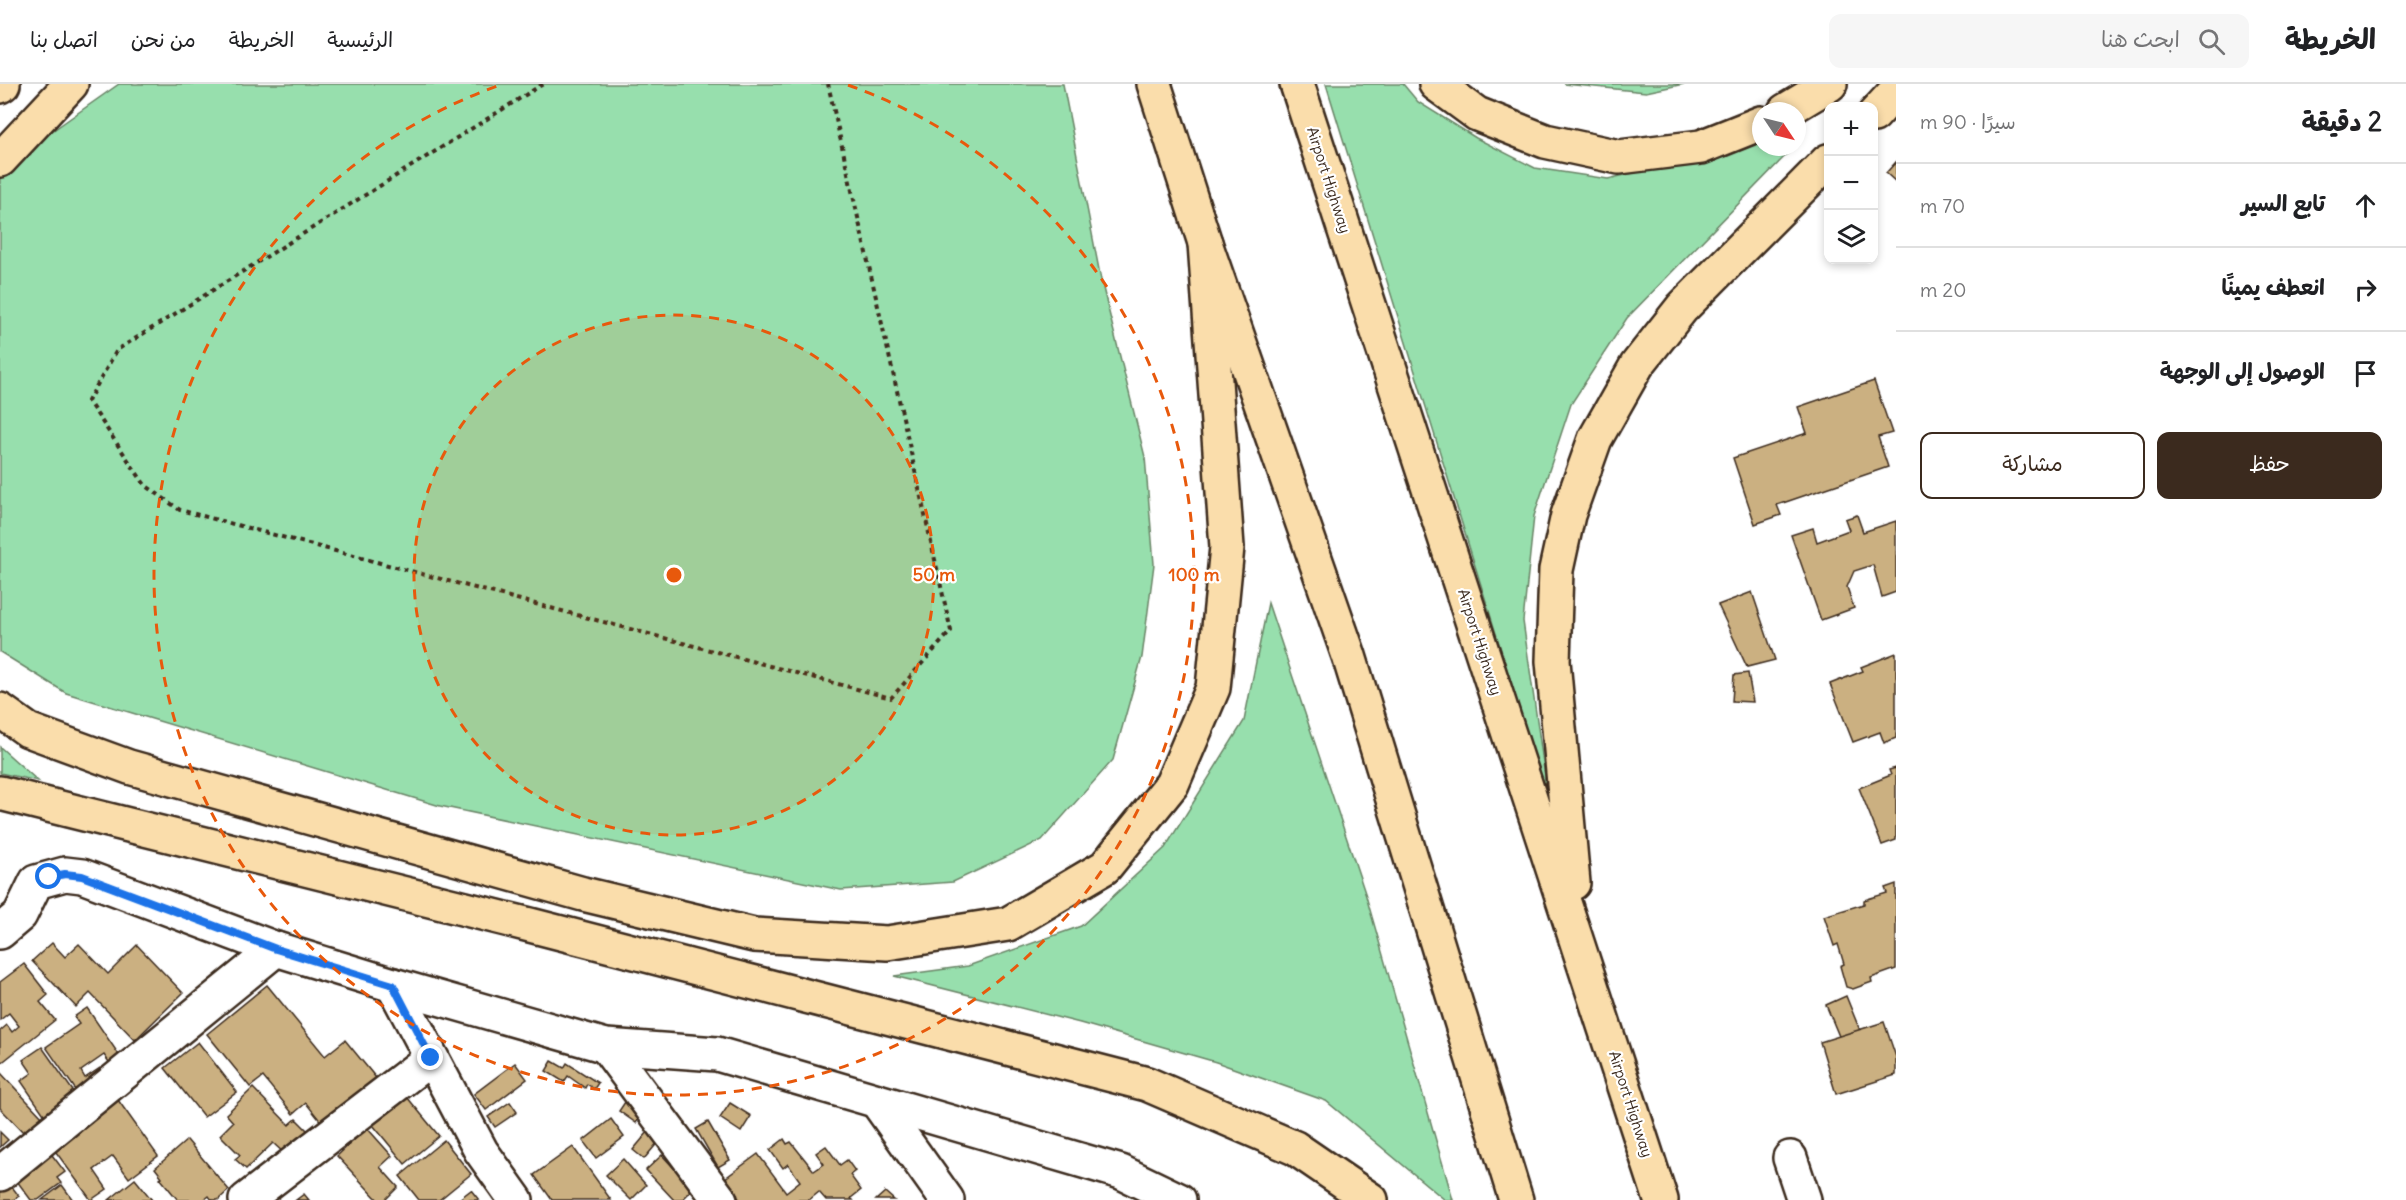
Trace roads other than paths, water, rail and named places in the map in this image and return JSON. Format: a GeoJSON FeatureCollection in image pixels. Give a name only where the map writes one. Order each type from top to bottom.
{"type":"FeatureCollection","features":[{"type":"Feature","properties":{"kind":"highway"},"geometry":{"type":"LineString","coordinates":[[0,160],[71,84]]}},
{"type":"Feature","properties":{"kind":"highway"},"geometry":{"type":"LineString","coordinates":[[1154,84],[1205,243],[1349,656],[1516,1200]]}},
{"type":"Feature","properties":{"kind":"highway","name":"Airport Highway"},"geometry":{"type":"LineString","coordinates":[[1297,84],[1579,941],[1661,1200]]}},
{"type":"Feature","properties":{"kind":"highway"},"geometry":{"type":"LineString","coordinates":[[1436,84],[1477,114],[1496,122],[1545,141],[1618,157],[1701,147],[1752,127]]}},
{"type":"Feature","properties":{"kind":"highway"},"geometry":{"type":"LineString","coordinates":[[1800,102],[1830,84]]}},
{"type":"Feature","properties":{"kind":"highway"},"geometry":{"type":"LineString","coordinates":[[1878,111],[1896,91]]}},
{"type":"Feature","properties":{"kind":"highway"},"geometry":{"type":"LineString","coordinates":[[1579,941],[1553,661],[1556,570],[1568,515],[1595,439],[1637,365],[1682,308],[1824,165]]}},
{"type":"Feature","properties":{"kind":"highway"},"geometry":{"type":"LineString","coordinates":[[0,710],[28,730],[129,767],[583,894],[754,935],[887,944],[1008,924],[1105,867],[1172,784],[1213,688],[1227,548],[1205,243]]}},
{"type":"Feature","properties":{"kind":"highway"},"geometry":{"type":"LineString","coordinates":[[0,793],[541,928],[1147,1084],[1296,1148],[1371,1200]]}},
{"type":"Feature","properties":{"kind":"street"},"geometry":{"type":"LineString","coordinates":[[0,932],[20,915],[36,882],[65,874],[82,876],[276,949],[393,985],[606,1046],[717,1054],[1121,1172],[1179,1200]]}},
{"type":"Feature","properties":{"kind":"street"},"geometry":{"type":"LineString","coordinates":[[0,1174],[276,949]]}},
{"type":"Feature","properties":{"kind":"street"},"geometry":{"type":"LineString","coordinates":[[393,985],[481,1151],[516,1200]]}},
{"type":"Feature","properties":{"kind":"street"},"geometry":{"type":"LineString","coordinates":[[606,1046],[720,1200]]}},
{"type":"Feature","properties":{"kind":"street"},"geometry":{"type":"LineString","coordinates":[[246,1200],[431,1058]]}},
{"type":"Feature","properties":{"kind":"street"},"geometry":{"type":"LineString","coordinates":[[878,1102],[948,1200]]}},
{"type":"Feature","properties":{"kind":"street"},"geometry":{"type":"LineString","coordinates":[[1790,1158],[1804,1200]]}}]}
